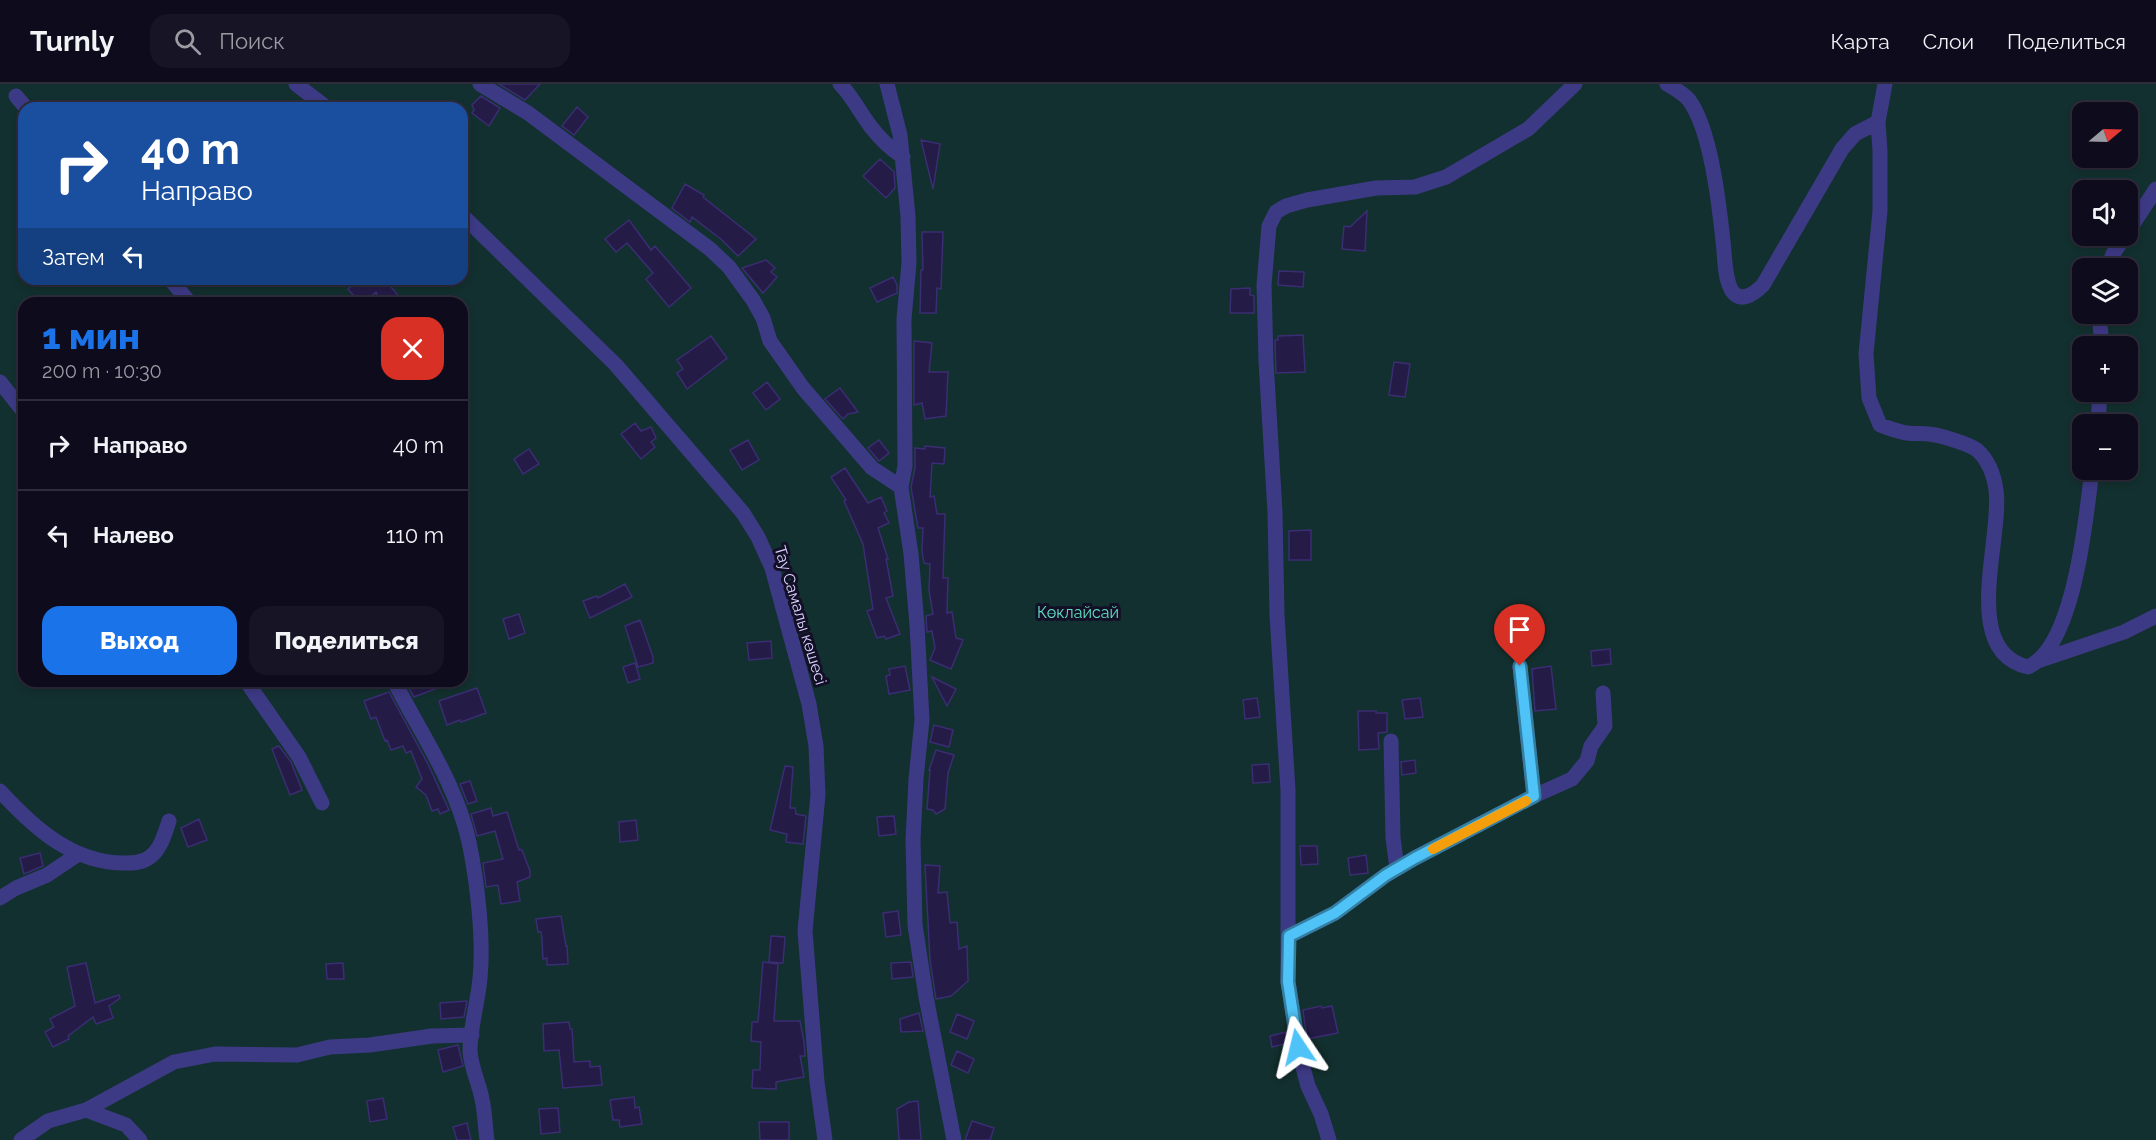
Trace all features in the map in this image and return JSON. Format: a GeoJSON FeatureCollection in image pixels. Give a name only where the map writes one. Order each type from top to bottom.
{"type":"FeatureCollection","features":[{"type":"Feature","properties":{"kind":"street"},"geometry":{"type":"LineString","coordinates":[[296,84],[319,102]]}},
{"type":"Feature","properties":{"kind":"street"},"geometry":{"type":"LineString","coordinates":[[480,84],[544,126],[710,249],[729,267],[753,300],[763,318],[770,340],[803,388],[872,468],[902,487]]}},
{"type":"Feature","properties":{"kind":"street"},"geometry":{"type":"LineString","coordinates":[[840,84],[872,128],[889,147],[903,158]]}},
{"type":"Feature","properties":{"kind":"street"},"geometry":{"type":"LineString","coordinates":[[887,84],[900,135],[908,216],[909,263],[904,319],[905,466],[902,487],[911,554],[922,720],[913,840],[915,925],[954,1140]]}},
{"type":"Feature","properties":{"kind":"street"},"geometry":{"type":"LineString","coordinates":[[1329,1140],[1321,1114],[1308,1086],[1296,1034],[1288,982],[1288,790],[1276,615],[1275,512],[1264,285],[1269,226],[1276,212],[1286,206],[1307,200],[1376,188],[1415,187],[1446,177],[1528,129],[1575,84]]}},
{"type":"Feature","properties":{"kind":"street"},"geometry":{"type":"LineString","coordinates":[[1666,84],[1687,97],[1699,119],[1718,201],[1726,270],[1731,289],[1736,295],[1746,297],[1754,294],[1763,285],[1842,148],[1856,134],[1878,122]]}},
{"type":"Feature","properties":{"kind":"street"},"geometry":{"type":"LineString","coordinates":[[1885,84],[1878,122],[1881,151],[1880,212],[1866,354],[1869,398],[1881,425],[1905,433],[1932,434],[1974,448],[1985,458],[1993,473],[1997,492],[1989,606],[1994,633],[2001,653],[2018,665],[2028,667],[2038,661],[2124,632],[2156,616]]}},
{"type":"Feature","properties":{"kind":"street"},"geometry":{"type":"LineString","coordinates":[[16,96],[22,102]]}},
{"type":"Feature","properties":{"kind":"street"},"geometry":{"type":"LineString","coordinates":[[2138,216],[2156,189]]}},
{"type":"Feature","properties":{"kind":"street","name":"Тау Самалы көшесі"},"geometry":{"type":"LineString","coordinates":[[468,221],[616,365],[743,513],[758,537],[772,568],[809,704],[816,746],[818,795],[805,931],[817,1082],[825,1140]]}},
{"type":"Feature","properties":{"kind":"street"},"geometry":{"type":"LineString","coordinates":[[175,285],[185,297]]}},
{"type":"Feature","properties":{"kind":"street"},"geometry":{"type":"LineString","coordinates":[[0,382],[18,404]]}},
{"type":"Feature","properties":{"kind":"street"},"geometry":{"type":"LineString","coordinates":[[2038,661],[2055,639],[2072,591],[2086,524],[2091,480]]}},
{"type":"Feature","properties":{"kind":"street"},"geometry":{"type":"LineString","coordinates":[[1520,666],[1534,796]]}},
{"type":"Feature","properties":{"kind":"street"},"geometry":{"type":"LineString","coordinates":[[250,687],[299,757],[322,803]]}},
{"type":"Feature","properties":{"kind":"street"},"geometry":{"type":"LineString","coordinates":[[397,687],[442,766],[469,840],[482,956],[470,1050],[482,1100],[487,1140]]}},
{"type":"Feature","properties":{"kind":"street"},"geometry":{"type":"LineString","coordinates":[[1289,936],[1335,913],[1397,868],[1534,796],[1572,779],[1587,760],[1591,746],[1605,726],[1603,693]]}},
{"type":"Feature","properties":{"kind":"street"},"geometry":{"type":"LineString","coordinates":[[1391,741],[1393,838],[1397,868]]}},
{"type":"Feature","properties":{"kind":"street"},"geometry":{"type":"LineString","coordinates":[[0,791],[32,824],[77,855],[110,863],[138,863],[151,856],[163,840],[170,821]]}},
{"type":"Feature","properties":{"kind":"street"},"geometry":{"type":"LineString","coordinates":[[0,898],[16,888],[47,875],[77,855]]}},
{"type":"Feature","properties":{"kind":"street"},"geometry":{"type":"LineString","coordinates":[[21,1140],[48,1121],[86,1110],[174,1062],[215,1054],[297,1054],[330,1047],[370,1046],[432,1036],[472,1035]]}},
{"type":"Feature","properties":{"kind":"street"},"geometry":{"type":"LineString","coordinates":[[86,1110],[126,1125],[140,1140]]}},
{"type":"Feature","properties":{"kind":"green space","name":"Көклайсай"},"geometry":{"type":"Polygon","coordinates":[[[0,84],[2156,84],[2156,1140],[0,1140],[0,84]]]}},
{"type":"Feature","properties":{"kind":"building"},"geometry":{"type":"Polygon","coordinates":[[[499,84],[540,84],[525,100],[499,84]]]}},
{"type":"Feature","properties":{"kind":"building"},"geometry":{"type":"Polygon","coordinates":[[[481,96],[500,108],[489,126],[472,113],[474,110],[472,105],[481,96]]]}},
{"type":"Feature","properties":{"kind":"building"},"geometry":{"type":"Polygon","coordinates":[[[577,107],[588,117],[574,135],[562,126],[577,107]]]}},
{"type":"Feature","properties":{"kind":"building"},"geometry":{"type":"Polygon","coordinates":[[[921,140],[940,144],[933,189],[921,140]]]}},
{"type":"Feature","properties":{"kind":"building"},"geometry":{"type":"Polygon","coordinates":[[[880,159],[894,172],[895,188],[886,198],[863,176],[880,159]]]}},
{"type":"Feature","properties":{"kind":"building"},"geometry":{"type":"Polygon","coordinates":[[[685,184],[704,195],[703,197],[756,239],[738,256],[722,240],[692,217],[690,222],[672,208],[685,184]]]}},
{"type":"Feature","properties":{"kind":"building"},"geometry":{"type":"Polygon","coordinates":[[[1367,211],[1365,251],[1342,249],[1344,226],[1350,227],[1367,211]]]}},
{"type":"Feature","properties":{"kind":"building"},"geometry":{"type":"Polygon","coordinates":[[[629,220],[651,250],[655,246],[691,288],[669,307],[646,279],[653,273],[627,243],[616,252],[605,239],[629,220]]]}},
{"type":"Feature","properties":{"kind":"building"},"geometry":{"type":"Polygon","coordinates":[[[922,232],[943,232],[941,289],[937,288],[936,313],[920,313],[921,270],[923,270],[922,232]]]}},
{"type":"Feature","properties":{"kind":"building"},"geometry":{"type":"Polygon","coordinates":[[[766,260],[775,268],[771,272],[777,277],[763,293],[742,268],[766,260]]]}},
{"type":"Feature","properties":{"kind":"building"},"geometry":{"type":"Polygon","coordinates":[[[1279,271],[1304,272],[1303,287],[1278,285],[1279,271]]]}},
{"type":"Feature","properties":{"kind":"building"},"geometry":{"type":"Polygon","coordinates":[[[893,277],[897,285],[897,293],[877,302],[870,288],[893,277]]]}},
{"type":"Feature","properties":{"kind":"building"},"geometry":{"type":"Polygon","coordinates":[[[353,285],[390,285],[399,297],[378,297],[376,292],[370,297],[355,297],[348,289],[353,285]]]}},
{"type":"Feature","properties":{"kind":"building"},"geometry":{"type":"Polygon","coordinates":[[[1250,288],[1250,295],[1254,296],[1254,313],[1230,313],[1231,289],[1250,288]]]}},
{"type":"Feature","properties":{"kind":"building"},"geometry":{"type":"Polygon","coordinates":[[[1303,335],[1305,372],[1276,373],[1275,340],[1278,340],[1278,336],[1303,335]]]}},
{"type":"Feature","properties":{"kind":"building"},"geometry":{"type":"Polygon","coordinates":[[[711,336],[727,358],[687,389],[677,373],[683,369],[677,360],[711,336]]]}},
{"type":"Feature","properties":{"kind":"building"},"geometry":{"type":"Polygon","coordinates":[[[914,341],[932,343],[929,372],[948,372],[946,416],[925,419],[922,403],[914,405],[914,341]]]}},
{"type":"Feature","properties":{"kind":"building"},"geometry":{"type":"Polygon","coordinates":[[[1394,362],[1410,364],[1405,397],[1389,395],[1394,362]]]}},
{"type":"Feature","properties":{"kind":"building"},"geometry":{"type":"Polygon","coordinates":[[[767,382],[780,399],[766,410],[753,393],[767,382]]]}},
{"type":"Feature","properties":{"kind":"building"},"geometry":{"type":"Polygon","coordinates":[[[840,388],[858,412],[848,414],[843,419],[825,399],[840,388]]]}},
{"type":"Feature","properties":{"kind":"building"},"geometry":{"type":"Polygon","coordinates":[[[635,423],[641,431],[651,427],[656,438],[651,442],[655,447],[641,459],[621,434],[635,423]]]}},
{"type":"Feature","properties":{"kind":"building"},"geometry":{"type":"Polygon","coordinates":[[[748,440],[759,460],[742,470],[730,450],[748,440]]]}},
{"type":"Feature","properties":{"kind":"building"},"geometry":{"type":"Polygon","coordinates":[[[879,440],[889,453],[879,461],[868,448],[879,440]]]}},
{"type":"Feature","properties":{"kind":"building"},"geometry":{"type":"Polygon","coordinates":[[[925,446],[945,448],[944,464],[932,463],[930,497],[934,496],[937,514],[945,514],[943,578],[948,578],[947,613],[952,612],[956,638],[963,640],[951,669],[930,660],[935,648],[932,631],[927,632],[926,616],[933,614],[929,591],[930,564],[924,563],[923,528],[918,528],[911,487],[915,468],[915,448],[925,449],[925,446]]]}},
{"type":"Feature","properties":{"kind":"building"},"geometry":{"type":"Polygon","coordinates":[[[529,449],[539,464],[523,474],[514,459],[529,449]]]}},
{"type":"Feature","properties":{"kind":"building"},"geometry":{"type":"Polygon","coordinates":[[[845,468],[868,503],[881,497],[887,511],[884,513],[889,523],[878,528],[888,559],[886,559],[893,596],[886,598],[900,634],[886,639],[884,636],[877,638],[867,611],[873,609],[863,544],[844,501],[846,500],[831,477],[845,468]]]}},
{"type":"Feature","properties":{"kind":"building"},"geometry":{"type":"Polygon","coordinates":[[[1311,530],[1311,560],[1289,560],[1289,531],[1311,530]]]}},
{"type":"Feature","properties":{"kind":"building"},"geometry":{"type":"Polygon","coordinates":[[[625,584],[632,597],[590,618],[583,601],[597,596],[598,598],[625,584]]]}},
{"type":"Feature","properties":{"kind":"building"},"geometry":{"type":"Polygon","coordinates":[[[519,614],[525,633],[509,639],[503,619],[519,614]]]}},
{"type":"Feature","properties":{"kind":"building"},"geometry":{"type":"Polygon","coordinates":[[[640,620],[653,663],[638,667],[625,626],[640,620]]]}},
{"type":"Feature","properties":{"kind":"building"},"geometry":{"type":"Polygon","coordinates":[[[771,641],[772,658],[749,660],[747,643],[771,641]]]}},
{"type":"Feature","properties":{"kind":"building"},"geometry":{"type":"Polygon","coordinates":[[[1610,649],[1611,664],[1592,666],[1591,651],[1610,649]]]}},
{"type":"Feature","properties":{"kind":"building"},"geometry":{"type":"Polygon","coordinates":[[[635,663],[640,679],[628,683],[623,667],[635,663]]]}},
{"type":"Feature","properties":{"kind":"building"},"geometry":{"type":"Polygon","coordinates":[[[905,666],[910,690],[889,694],[886,676],[890,675],[889,669],[905,666]]]}},
{"type":"Feature","properties":{"kind":"building"},"geometry":{"type":"Polygon","coordinates":[[[1551,666],[1556,709],[1535,711],[1532,669],[1551,666]]]}},
{"type":"Feature","properties":{"kind":"building"},"geometry":{"type":"Polygon","coordinates":[[[932,677],[956,689],[947,706],[932,677]]]}},
{"type":"Feature","properties":{"kind":"building"},"geometry":{"type":"Polygon","coordinates":[[[408,687],[440,687],[414,697],[408,687]]]}},
{"type":"Feature","properties":{"kind":"building"},"geometry":{"type":"Polygon","coordinates":[[[477,688],[486,713],[447,725],[439,701],[477,688]]]}},
{"type":"Feature","properties":{"kind":"building"},"geometry":{"type":"Polygon","coordinates":[[[389,692],[428,764],[449,810],[440,814],[438,809],[432,811],[426,795],[416,787],[422,779],[411,751],[406,753],[403,746],[391,750],[376,717],[371,719],[364,701],[389,692]]]}},
{"type":"Feature","properties":{"kind":"building"},"geometry":{"type":"Polygon","coordinates":[[[1257,698],[1260,717],[1245,719],[1243,700],[1257,698]]]}},
{"type":"Feature","properties":{"kind":"building"},"geometry":{"type":"Polygon","coordinates":[[[1420,698],[1423,717],[1405,719],[1402,700],[1420,698]]]}},
{"type":"Feature","properties":{"kind":"building"},"geometry":{"type":"Polygon","coordinates":[[[1358,711],[1387,713],[1387,732],[1378,733],[1379,749],[1359,750],[1358,711]]]}},
{"type":"Feature","properties":{"kind":"building"},"geometry":{"type":"Polygon","coordinates":[[[934,725],[953,730],[949,747],[930,742],[934,725]]]}},
{"type":"Feature","properties":{"kind":"building"},"geometry":{"type":"Polygon","coordinates":[[[279,746],[291,762],[302,790],[290,795],[272,749],[279,746]]]}},
{"type":"Feature","properties":{"kind":"building"},"geometry":{"type":"Polygon","coordinates":[[[936,750],[954,755],[948,773],[945,809],[936,814],[933,810],[927,809],[929,770],[936,750]]]}},
{"type":"Feature","properties":{"kind":"building"},"geometry":{"type":"Polygon","coordinates":[[[1415,760],[1416,773],[1402,775],[1401,762],[1415,760]]]}},
{"type":"Feature","properties":{"kind":"building"},"geometry":{"type":"Polygon","coordinates":[[[1269,764],[1270,782],[1253,783],[1252,765],[1269,764]]]}},
{"type":"Feature","properties":{"kind":"building"},"geometry":{"type":"Polygon","coordinates":[[[785,766],[793,767],[790,808],[795,808],[796,814],[806,816],[803,844],[786,842],[787,834],[770,830],[785,766]]]}},
{"type":"Feature","properties":{"kind":"building"},"geometry":{"type":"Polygon","coordinates":[[[470,781],[477,801],[468,804],[460,784],[470,781]]]}},
{"type":"Feature","properties":{"kind":"building"},"geometry":{"type":"Polygon","coordinates":[[[491,808],[493,816],[507,812],[519,850],[522,850],[530,871],[530,877],[517,882],[520,901],[501,904],[498,885],[486,887],[483,863],[503,859],[495,831],[477,836],[471,814],[491,808]]]}},
{"type":"Feature","properties":{"kind":"building"},"geometry":{"type":"Polygon","coordinates":[[[894,816],[896,834],[879,836],[877,817],[894,816]]]}},
{"type":"Feature","properties":{"kind":"building"},"geometry":{"type":"Polygon","coordinates":[[[199,819],[207,840],[188,847],[181,828],[199,819]]]}},
{"type":"Feature","properties":{"kind":"building"},"geometry":{"type":"Polygon","coordinates":[[[636,820],[638,840],[620,842],[619,822],[636,820]]]}},
{"type":"Feature","properties":{"kind":"building"},"geometry":{"type":"Polygon","coordinates":[[[1300,846],[1317,846],[1318,864],[1301,865],[1300,846]]]}},
{"type":"Feature","properties":{"kind":"building"},"geometry":{"type":"Polygon","coordinates":[[[40,853],[43,866],[24,874],[20,858],[40,853]]]}},
{"type":"Feature","properties":{"kind":"building"},"geometry":{"type":"Polygon","coordinates":[[[1366,855],[1368,873],[1350,875],[1348,858],[1366,855]]]}},
{"type":"Feature","properties":{"kind":"building"},"geometry":{"type":"Polygon","coordinates":[[[925,865],[940,866],[938,893],[947,892],[950,923],[957,922],[959,949],[967,946],[968,981],[951,996],[936,999],[930,960],[925,865]]]}},
{"type":"Feature","properties":{"kind":"building"},"geometry":{"type":"Polygon","coordinates":[[[898,911],[901,935],[886,937],[883,913],[898,911]]]}},
{"type":"Feature","properties":{"kind":"building"},"geometry":{"type":"Polygon","coordinates":[[[561,916],[568,964],[547,965],[547,958],[543,959],[541,932],[538,932],[536,919],[561,916]]]}},
{"type":"Feature","properties":{"kind":"building"},"geometry":{"type":"Polygon","coordinates":[[[771,936],[785,937],[783,963],[769,962],[771,936]]]}},
{"type":"Feature","properties":{"kind":"building"},"geometry":{"type":"Polygon","coordinates":[[[763,962],[778,964],[774,1021],[800,1021],[804,1042],[805,1056],[800,1056],[804,1077],[776,1082],[776,1089],[752,1088],[753,1070],[760,1070],[761,1042],[751,1041],[752,1022],[758,1022],[763,962]]]}},
{"type":"Feature","properties":{"kind":"building"},"geometry":{"type":"Polygon","coordinates":[[[911,962],[913,977],[892,979],[891,963],[911,962]]]}},
{"type":"Feature","properties":{"kind":"building"},"geometry":{"type":"Polygon","coordinates":[[[86,963],[95,1003],[119,995],[120,998],[109,1006],[113,1018],[96,1024],[93,1017],[68,1036],[69,1039],[53,1047],[45,1032],[54,1027],[50,1019],[75,1006],[67,967],[86,963]]]}},
{"type":"Feature","properties":{"kind":"building"},"geometry":{"type":"Polygon","coordinates":[[[343,963],[344,979],[327,979],[326,964],[343,963]]]}},
{"type":"Feature","properties":{"kind":"building"},"geometry":{"type":"Polygon","coordinates":[[[467,1001],[464,1017],[441,1019],[440,1003],[467,1001]]]}},
{"type":"Feature","properties":{"kind":"building"},"geometry":{"type":"Polygon","coordinates":[[[1321,1006],[1322,1008],[1332,1006],[1338,1033],[1307,1039],[1303,1010],[1321,1006]]]}},
{"type":"Feature","properties":{"kind":"building"},"geometry":{"type":"Polygon","coordinates":[[[919,1013],[923,1031],[901,1032],[900,1019],[919,1013]]]}},
{"type":"Feature","properties":{"kind":"building"},"geometry":{"type":"Polygon","coordinates":[[[957,1014],[974,1021],[967,1039],[950,1032],[957,1014]]]}},
{"type":"Feature","properties":{"kind":"building"},"geometry":{"type":"Polygon","coordinates":[[[569,1022],[570,1029],[572,1029],[574,1062],[590,1061],[590,1067],[600,1066],[602,1085],[563,1088],[559,1050],[544,1051],[543,1024],[569,1022]]]}},
{"type":"Feature","properties":{"kind":"building"},"geometry":{"type":"Polygon","coordinates":[[[1286,1032],[1288,1043],[1272,1047],[1270,1036],[1286,1032]]]}},
{"type":"Feature","properties":{"kind":"building"},"geometry":{"type":"Polygon","coordinates":[[[458,1045],[463,1066],[443,1072],[438,1050],[458,1045]]]}},
{"type":"Feature","properties":{"kind":"building"},"geometry":{"type":"Polygon","coordinates":[[[957,1051],[974,1059],[968,1073],[951,1065],[957,1051]]]}},
{"type":"Feature","properties":{"kind":"building"},"geometry":{"type":"Polygon","coordinates":[[[634,1097],[635,1108],[639,1107],[642,1124],[620,1127],[619,1120],[613,1120],[610,1100],[634,1097]]]}},
{"type":"Feature","properties":{"kind":"building"},"geometry":{"type":"Polygon","coordinates":[[[383,1098],[387,1119],[370,1122],[367,1101],[383,1098]]]}},
{"type":"Feature","properties":{"kind":"building"},"geometry":{"type":"Polygon","coordinates":[[[918,1101],[921,1140],[899,1140],[897,1109],[909,1102],[918,1101]]]}},
{"type":"Feature","properties":{"kind":"building"},"geometry":{"type":"Polygon","coordinates":[[[558,1108],[560,1132],[541,1134],[539,1109],[558,1108]]]}},
{"type":"Feature","properties":{"kind":"building"},"geometry":{"type":"Polygon","coordinates":[[[972,1121],[994,1128],[990,1140],[965,1140],[972,1121]]]}},
{"type":"Feature","properties":{"kind":"building"},"geometry":{"type":"Polygon","coordinates":[[[759,1122],[789,1122],[789,1140],[760,1140],[759,1122]]]}},
{"type":"Feature","properties":{"kind":"building"},"geometry":{"type":"Polygon","coordinates":[[[467,1123],[471,1140],[457,1140],[453,1127],[467,1123]]]}},
{"type":"Feature","properties":{"kind":"slow traffic"},"geometry":{"type":"LineString","coordinates":[[1433,849],[1526,801]]}},
{"type":"Feature","properties":{"kind":"route"},"geometry":{"type":"LineString","coordinates":[[1298,1047],[1288,982],[1289,936],[1335,913],[1386,875],[1415,858],[1534,796],[1520,666]]}}]}
